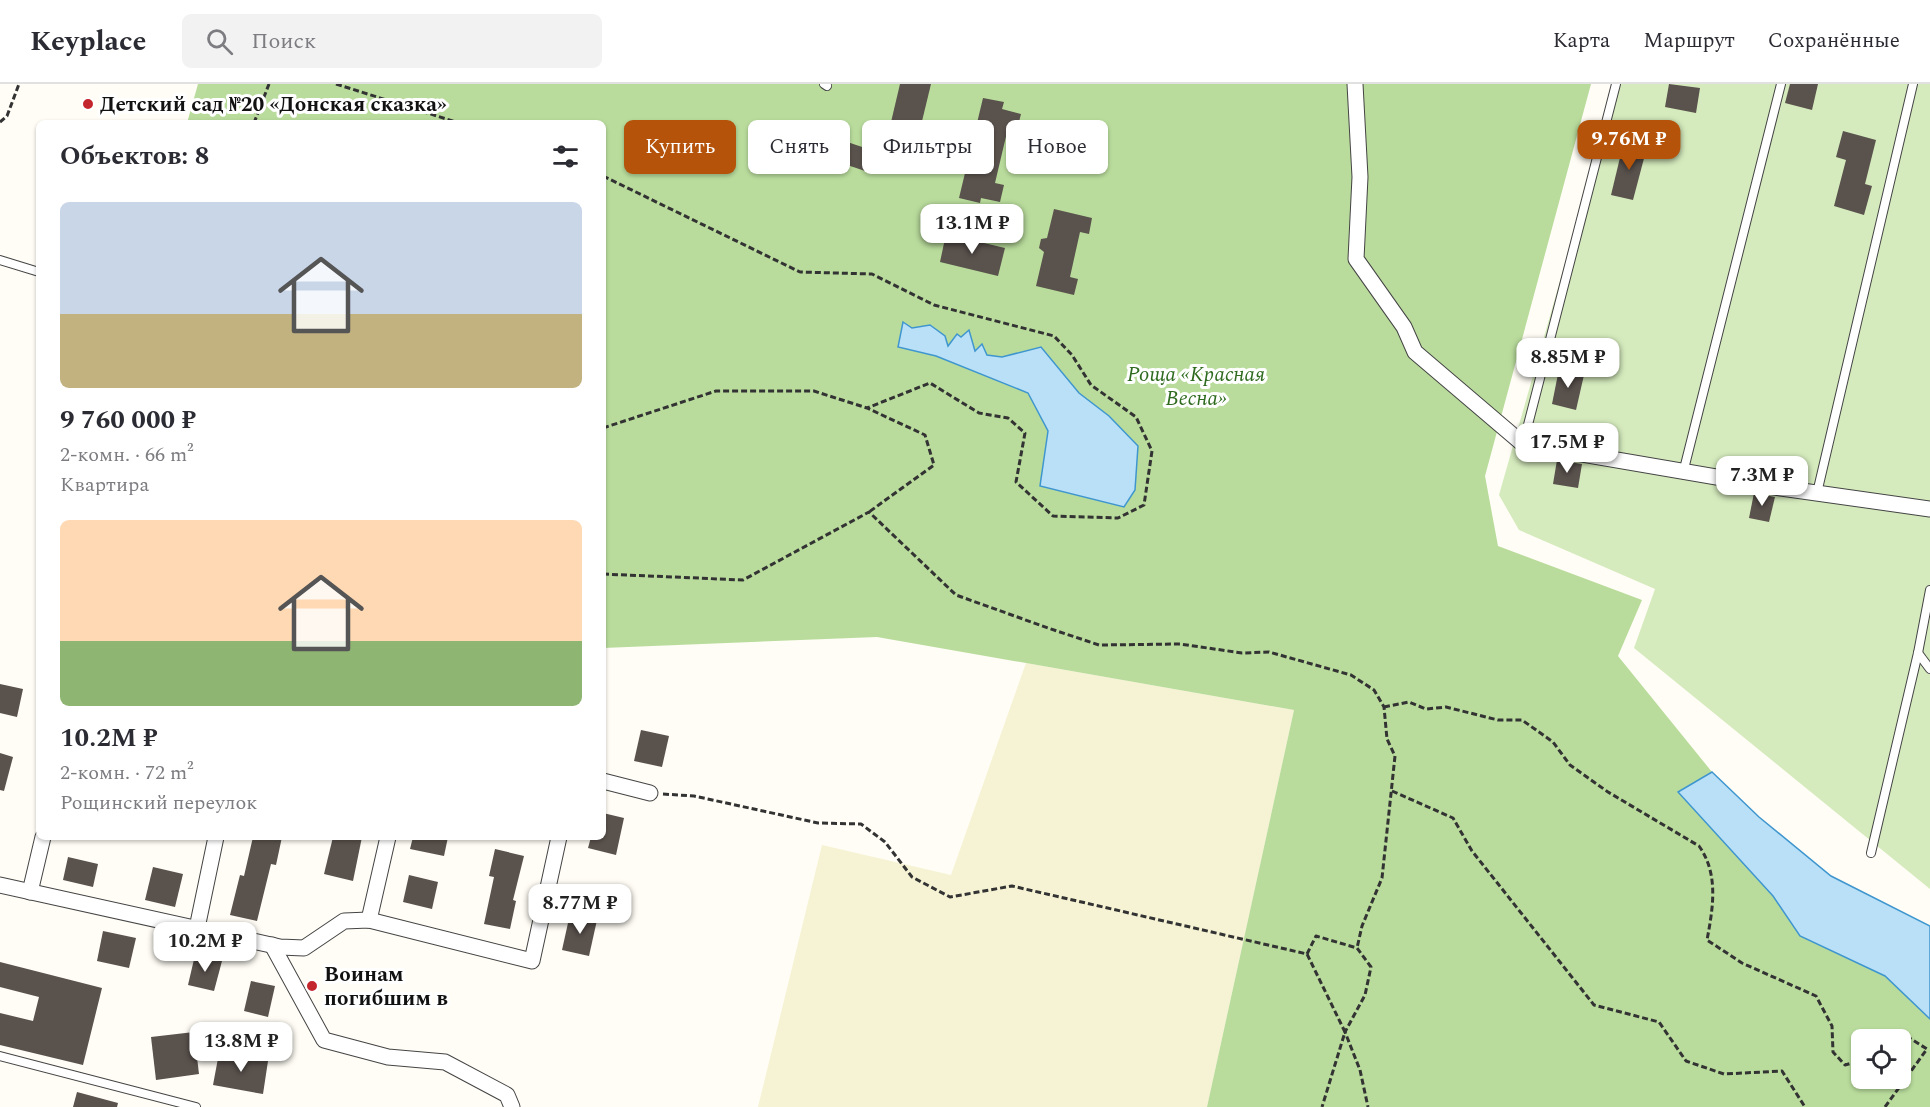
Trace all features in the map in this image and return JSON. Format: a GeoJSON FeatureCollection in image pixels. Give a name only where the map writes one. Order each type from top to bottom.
{"type":"FeatureCollection","features":[{"type":"Feature","properties":{"kind":"street"},"geometry":{"type":"LineString","coordinates":[[1355,84],[1360,177],[1356,259],[1404,327],[1415,352],[1523,444],[1684,469],[1817,493],[1930,509]]}},
{"type":"Feature","properties":{"kind":"street"},"geometry":{"type":"LineString","coordinates":[[606,783],[650,793]]}},
{"type":"Feature","properties":{"kind":"street"},"geometry":{"type":"LineString","coordinates":[[30,892],[42,840]]}},
{"type":"Feature","properties":{"kind":"street"},"geometry":{"type":"LineString","coordinates":[[197,928],[215,840]]}},
{"type":"Feature","properties":{"kind":"street"},"geometry":{"type":"LineString","coordinates":[[369,920],[387,840]]}},
{"type":"Feature","properties":{"kind":"street"},"geometry":{"type":"LineString","coordinates":[[0,885],[272,945],[304,948],[344,921],[369,920],[531,961],[558,840]]}},
{"type":"Feature","properties":{"kind":"street"},"geometry":{"type":"LineString","coordinates":[[272,945],[324,1040],[388,1057],[445,1062],[507,1095],[513,1107]]}},
{"type":"Feature","properties":{"kind":"lane"},"geometry":{"type":"LineString","coordinates":[[1523,444],[1616,84]]}},
{"type":"Feature","properties":{"kind":"lane"},"geometry":{"type":"LineString","coordinates":[[1684,469],[1781,84]]}},
{"type":"Feature","properties":{"kind":"lane"},"geometry":{"type":"LineString","coordinates":[[1817,493],[1913,84]]}},
{"type":"Feature","properties":{"kind":"lane"},"geometry":{"type":"LineString","coordinates":[[0,260],[36,271]]}},
{"type":"Feature","properties":{"kind":"lane"},"geometry":{"type":"LineString","coordinates":[[1871,853],[1918,653],[1930,590]]}},
{"type":"Feature","properties":{"kind":"lane"},"geometry":{"type":"LineString","coordinates":[[1918,653],[1930,669]]}},
{"type":"Feature","properties":{"kind":"lane"},"geometry":{"type":"LineString","coordinates":[[0,1056],[196,1107]]}},
{"type":"Feature","properties":{"kind":"path"},"geometry":{"type":"LineString","coordinates":[[0,122],[7,116],[19,84]]}},
{"type":"Feature","properties":{"kind":"path"},"geometry":{"type":"LineString","coordinates":[[255,120],[269,84]]}},
{"type":"Feature","properties":{"kind":"path"},"geometry":{"type":"LineString","coordinates":[[336,84],[450,120]]}},
{"type":"Feature","properties":{"kind":"path"},"geometry":{"type":"LineString","coordinates":[[606,177],[800,272],[872,274],[934,305],[1054,336],[1072,355],[1091,385],[1136,417],[1152,450],[1144,505],[1118,518],[1053,516],[1016,482],[1025,433],[1008,417],[979,413],[930,383],[867,408]]}},
{"type":"Feature","properties":{"kind":"path"},"geometry":{"type":"LineString","coordinates":[[606,427],[716,391],[814,391],[867,408],[926,435],[934,465],[869,512],[743,580],[606,574]]}},
{"type":"Feature","properties":{"kind":"path"},"geometry":{"type":"LineString","coordinates":[[869,512],[956,595],[1099,645],[1180,644],[1242,653],[1269,652],[1351,675],[1374,690],[1384,707],[1387,739],[1395,756],[1382,878],[1362,926],[1357,948]]}},
{"type":"Feature","properties":{"kind":"path"},"geometry":{"type":"LineString","coordinates":[[1384,707],[1409,702],[1426,709],[1446,707],[1498,720],[1522,720],[1553,742],[1570,765],[1608,792],[1699,846],[1709,860],[1714,901],[1707,940],[1742,963],[1816,996],[1832,1026],[1833,1052],[1845,1065],[1851,1063]]}},
{"type":"Feature","properties":{"kind":"path"},"geometry":{"type":"LineString","coordinates":[[1391,791],[1453,818],[1472,851],[1594,1005],[1659,1022],[1686,1062],[1724,1074],[1782,1071],[1805,1107]]}},
{"type":"Feature","properties":{"kind":"path"},"geometry":{"type":"LineString","coordinates":[[650,793],[694,796],[818,823],[861,824],[885,842],[912,877],[950,897],[1012,886],[1307,954]]}},
{"type":"Feature","properties":{"kind":"path"},"geometry":{"type":"LineString","coordinates":[[1307,954],[1316,936],[1357,948],[1371,967],[1365,995],[1345,1032],[1322,1107]]}},
{"type":"Feature","properties":{"kind":"path"},"geometry":{"type":"LineString","coordinates":[[1307,954],[1345,1032],[1360,1070],[1368,1107]]}},
{"type":"Feature","properties":{"kind":"path"},"geometry":{"type":"LineString","coordinates":[[1911,1039],[1927,1049],[1911,1071]]}},
{"type":"Feature","properties":{"kind":"path"},"geometry":{"type":"LineString","coordinates":[[1885,1107],[1898,1089]]}},
{"type":"Feature","properties":{"kind":"shaded area"},"geometry":{"type":"Polygon","coordinates":[[[1026,663],[1294,710],[1207,1107],[758,1107],[822,845],[951,875],[1026,663]]]}},
{"type":"Feature","properties":{"kind":"green space","name":"Роща «Красная Весна»"},"geometry":{"type":"Polygon","coordinates":[[[198,84],[1591,84],[1485,476],[1498,546],[1642,600],[1618,656],[1712,772],[1759,817],[1831,876],[1930,926],[1930,1107],[1207,1107],[1294,710],[877,637],[606,648],[606,120],[188,120],[198,84]]]}},
{"type":"Feature","properties":{"kind":"green space"},"geometry":{"type":"Polygon","coordinates":[[[1616,84],[1930,84],[1930,889],[1634,648],[1655,589],[1519,530],[1499,495],[1616,84]]]}},
{"type":"Feature","properties":{"kind":"water"},"geometry":{"type":"Polygon","coordinates":[[[903,322],[912,328],[930,325],[945,336],[948,346],[957,334],[961,337],[969,330],[975,351],[982,344],[987,355],[1002,357],[1041,347],[1079,393],[1109,416],[1138,446],[1135,490],[1124,507],[1040,486],[1048,431],[1028,393],[936,356],[898,347],[903,322]]]}},
{"type":"Feature","properties":{"kind":"water"},"geometry":{"type":"Polygon","coordinates":[[[1712,772],[1759,817],[1831,876],[1930,926],[1930,1019],[1885,976],[1800,936],[1773,896],[1678,792],[1712,772]]]}},
{"type":"Feature","properties":{"kind":"building"},"geometry":{"type":"Polygon","coordinates":[[[900,84],[931,84],[922,120],[891,120],[900,84]]]}},
{"type":"Feature","properties":{"kind":"building"},"geometry":{"type":"Polygon","coordinates":[[[1669,84],[1700,88],[1696,113],[1665,107],[1669,84]]]}},
{"type":"Feature","properties":{"kind":"building"},"geometry":{"type":"Polygon","coordinates":[[[1790,84],[1818,84],[1812,110],[1785,103],[1790,84]]]}},
{"type":"Feature","properties":{"kind":"building"},"geometry":{"type":"Polygon","coordinates":[[[983,98],[1004,102],[1002,109],[1021,114],[1020,120],[1006,120],[1006,136],[995,183],[1004,185],[1000,202],[981,198],[980,203],[959,198],[965,174],[994,174],[994,120],[978,120],[983,98]]]}},
{"type":"Feature","properties":{"kind":"building"},"geometry":{"type":"Polygon","coordinates":[[[1843,131],[1876,140],[1865,184],[1872,186],[1864,215],[1834,206],[1846,160],[1836,157],[1843,131]]]}},
{"type":"Feature","properties":{"kind":"building"},"geometry":{"type":"Polygon","coordinates":[[[1624,141],[1647,147],[1633,200],[1611,195],[1624,141]]]}},
{"type":"Feature","properties":{"kind":"building"},"geometry":{"type":"Polygon","coordinates":[[[850,143],[862,147],[862,170],[850,166],[850,143]]]}},
{"type":"Feature","properties":{"kind":"building"},"geometry":{"type":"Polygon","coordinates":[[[1054,209],[1092,218],[1089,234],[1080,232],[1070,277],[1078,279],[1074,295],[1036,286],[1044,252],[1039,248],[1041,239],[1047,238],[1054,209]]]}},
{"type":"Feature","properties":{"kind":"building"},"geometry":{"type":"Polygon","coordinates":[[[946,234],[1005,248],[998,276],[940,262],[946,234]]]}},
{"type":"Feature","properties":{"kind":"building"},"geometry":{"type":"Polygon","coordinates":[[[1559,369],[1584,375],[1576,410],[1552,404],[1559,369]]]}},
{"type":"Feature","properties":{"kind":"building"},"geometry":{"type":"Polygon","coordinates":[[[1557,460],[1582,464],[1578,488],[1553,484],[1557,460]]]}},
{"type":"Feature","properties":{"kind":"building"},"geometry":{"type":"Polygon","coordinates":[[[1754,493],[1775,497],[1769,522],[1749,518],[1754,493]]]}},
{"type":"Feature","properties":{"kind":"building"},"geometry":{"type":"Polygon","coordinates":[[[0,684],[23,689],[17,717],[0,713],[0,684]]]}},
{"type":"Feature","properties":{"kind":"building"},"geometry":{"type":"Polygon","coordinates":[[[641,730],[669,736],[662,767],[634,761],[641,730]]]}},
{"type":"Feature","properties":{"kind":"building"},"geometry":{"type":"Polygon","coordinates":[[[0,753],[13,757],[4,791],[0,790],[0,753]]]}},
{"type":"Feature","properties":{"kind":"building"},"geometry":{"type":"Polygon","coordinates":[[[606,814],[624,818],[616,855],[588,848],[590,840],[606,840],[606,814]]]}},
{"type":"Feature","properties":{"kind":"building"},"geometry":{"type":"Polygon","coordinates":[[[252,840],[281,840],[276,865],[271,864],[257,921],[230,915],[240,875],[244,876],[252,840]]]}},
{"type":"Feature","properties":{"kind":"building"},"geometry":{"type":"Polygon","coordinates":[[[332,840],[361,840],[353,881],[324,874],[332,840]]]}},
{"type":"Feature","properties":{"kind":"building"},"geometry":{"type":"Polygon","coordinates":[[[412,840],[447,840],[444,856],[410,849],[412,840]]]}},
{"type":"Feature","properties":{"kind":"building"},"geometry":{"type":"Polygon","coordinates":[[[495,849],[524,856],[513,900],[516,901],[510,929],[484,924],[494,877],[489,876],[495,849]]]}},
{"type":"Feature","properties":{"kind":"building"},"geometry":{"type":"Polygon","coordinates":[[[68,857],[98,864],[93,887],[63,880],[68,857]]]}},
{"type":"Feature","properties":{"kind":"building"},"geometry":{"type":"Polygon","coordinates":[[[153,867],[183,874],[175,907],[145,900],[153,867]]]}},
{"type":"Feature","properties":{"kind":"building"},"geometry":{"type":"Polygon","coordinates":[[[409,875],[438,882],[432,909],[403,902],[409,875]]]}},
{"type":"Feature","properties":{"kind":"building"},"geometry":{"type":"Polygon","coordinates":[[[570,914],[597,920],[589,956],[562,950],[570,914]]]}},
{"type":"Feature","properties":{"kind":"building"},"geometry":{"type":"Polygon","coordinates":[[[103,931],[136,938],[129,968],[97,961],[103,931]]]}},
{"type":"Feature","properties":{"kind":"building"},"geometry":{"type":"Polygon","coordinates":[[[195,955],[222,961],[214,991],[188,985],[195,955]]]}},
{"type":"Feature","properties":{"kind":"building"},"geometry":{"type":"Polygon","coordinates":[[[0,962],[102,988],[83,1065],[0,1045],[0,1013],[33,1021],[39,997],[0,987],[0,962]]]}},
{"type":"Feature","properties":{"kind":"building"},"geometry":{"type":"Polygon","coordinates":[[[251,981],[275,986],[268,1017],[244,1011],[251,981]]]}},
{"type":"Feature","properties":{"kind":"building"},"geometry":{"type":"Polygon","coordinates":[[[194,1032],[199,1074],[156,1080],[151,1037],[194,1032]]]}},
{"type":"Feature","properties":{"kind":"building"},"geometry":{"type":"Polygon","coordinates":[[[219,1053],[268,1061],[263,1094],[213,1085],[219,1053]]]}},
{"type":"Feature","properties":{"kind":"building"},"geometry":{"type":"Polygon","coordinates":[[[77,1092],[118,1103],[117,1107],[73,1107],[77,1092]]]}},
{"type":"Feature","properties":{"kind":"place","name":"Детский сад №20 «Донская сказка»"},"geometry":{"type":"Point","coordinates":[88,104]}},
{"type":"Feature","properties":{"kind":"place","name":"Воинам погибшим в"},"geometry":{"type":"Point","coordinates":[312,986]}}]}
